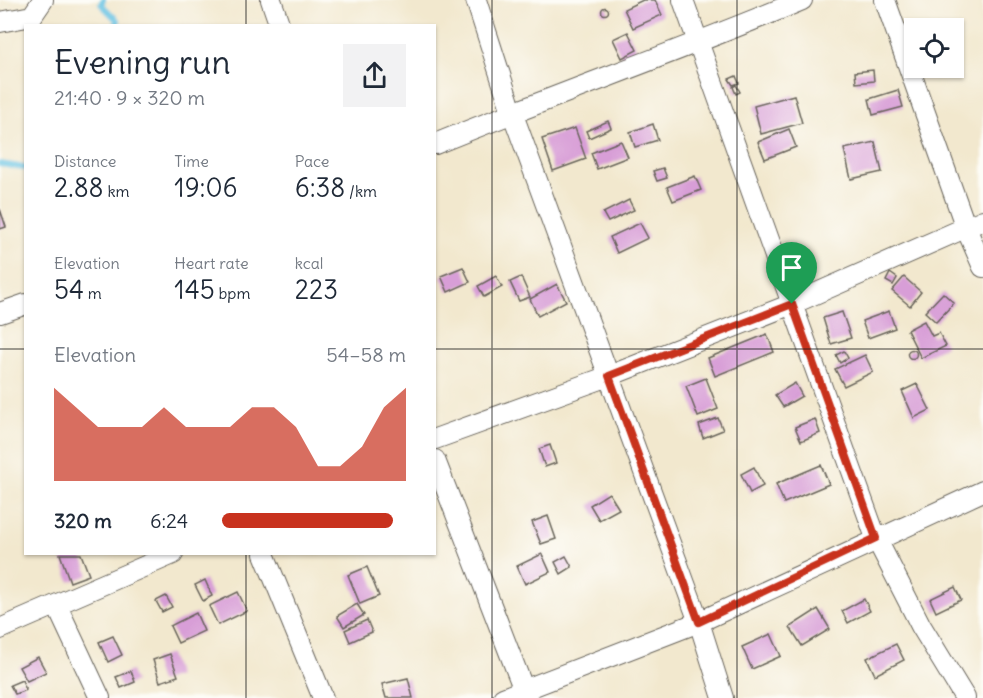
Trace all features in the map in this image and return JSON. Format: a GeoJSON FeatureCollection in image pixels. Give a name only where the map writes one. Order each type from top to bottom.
{"type":"FeatureCollection","features":[{"type":"Feature","properties":{"kind":"street"},"geometry":{"type":"LineString","coordinates":[[0,22],[32,16],[43,0]]}},
{"type":"Feature","properties":{"kind":"street"},"geometry":{"type":"LineString","coordinates":[[271,0],[279,24]]}},
{"type":"Feature","properties":{"kind":"street"},"geometry":{"type":"LineString","coordinates":[[476,0],[512,112],[699,622],[723,698]]}},
{"type":"Feature","properties":{"kind":"street"},"geometry":{"type":"LineString","coordinates":[[682,0],[876,538],[921,626],[965,698]]}},
{"type":"Feature","properties":{"kind":"street"},"geometry":{"type":"LineString","coordinates":[[436,144],[512,112],[699,44],[802,0]]}},
{"type":"Feature","properties":{"kind":"street"},"geometry":{"type":"LineString","coordinates":[[885,0],[974,224],[983,267]]}},
{"type":"Feature","properties":{"kind":"street"},"geometry":{"type":"LineString","coordinates":[[436,439],[609,376],[792,304],[974,224]]}},
{"type":"Feature","properties":{"kind":"street"},"geometry":{"type":"LineString","coordinates":[[0,313],[24,305]]}},
{"type":"Feature","properties":{"kind":"street"},"geometry":{"type":"LineString","coordinates":[[436,463],[525,693]]}},
{"type":"Feature","properties":{"kind":"street"},"geometry":{"type":"LineString","coordinates":[[502,698],[525,693],[699,622],[876,538],[983,491]]}},
{"type":"Feature","properties":{"kind":"street"},"geometry":{"type":"LineString","coordinates":[[0,629],[171,555]]}},
{"type":"Feature","properties":{"kind":"street"},"geometry":{"type":"LineString","coordinates":[[264,555],[323,698]]}},
{"type":"Feature","properties":{"kind":"street"},"geometry":{"type":"LineString","coordinates":[[57,606],[100,698]]}},
{"type":"Feature","properties":{"kind":"building"},"geometry":{"type":"Polygon","coordinates":[[[643,0],[655,0],[662,15],[633,28],[624,9],[643,0]]]}},
{"type":"Feature","properties":{"kind":"building"},"geometry":{"type":"Polygon","coordinates":[[[605,7],[609,11],[605,15],[601,11],[605,7]]]}},
{"type":"Feature","properties":{"kind":"building"},"geometry":{"type":"Polygon","coordinates":[[[628,32],[637,50],[622,58],[613,39],[628,32]]]}},
{"type":"Feature","properties":{"kind":"building"},"geometry":{"type":"Polygon","coordinates":[[[873,70],[874,81],[856,83],[855,72],[873,70]]]}},
{"type":"Feature","properties":{"kind":"building"},"geometry":{"type":"Polygon","coordinates":[[[736,76],[739,83],[733,85],[729,79],[736,76]]]}},
{"type":"Feature","properties":{"kind":"building"},"geometry":{"type":"Polygon","coordinates":[[[736,85],[740,92],[736,94],[733,87],[736,85]]]}},
{"type":"Feature","properties":{"kind":"building"},"geometry":{"type":"Polygon","coordinates":[[[898,90],[903,107],[873,115],[869,99],[898,90]]]}},
{"type":"Feature","properties":{"kind":"building"},"geometry":{"type":"Polygon","coordinates":[[[794,95],[802,123],[761,134],[754,106],[794,95]]]}},
{"type":"Feature","properties":{"kind":"building"},"geometry":{"type":"Polygon","coordinates":[[[608,121],[611,128],[589,138],[586,131],[608,121]]]}},
{"type":"Feature","properties":{"kind":"building"},"geometry":{"type":"Polygon","coordinates":[[[653,124],[658,140],[635,147],[630,132],[653,124]]]}},
{"type":"Feature","properties":{"kind":"building"},"geometry":{"type":"Polygon","coordinates":[[[575,128],[586,159],[553,171],[542,139],[575,128]]]}},
{"type":"Feature","properties":{"kind":"building"},"geometry":{"type":"Polygon","coordinates":[[[789,129],[796,147],[765,159],[758,142],[789,129]]]}},
{"type":"Feature","properties":{"kind":"building"},"geometry":{"type":"Polygon","coordinates":[[[621,141],[628,157],[597,169],[591,153],[621,141]]]}},
{"type":"Feature","properties":{"kind":"building"},"geometry":{"type":"Polygon","coordinates":[[[875,142],[882,172],[851,179],[844,149],[875,142]]]}},
{"type":"Feature","properties":{"kind":"building"},"geometry":{"type":"Polygon","coordinates":[[[663,168],[667,178],[657,181],[653,171],[663,168]]]}},
{"type":"Feature","properties":{"kind":"building"},"geometry":{"type":"Polygon","coordinates":[[[695,176],[701,190],[673,201],[667,187],[695,176]]]}},
{"type":"Feature","properties":{"kind":"building"},"geometry":{"type":"Polygon","coordinates":[[[629,200],[634,210],[608,222],[603,213],[629,200]]]}},
{"type":"Feature","properties":{"kind":"building"},"geometry":{"type":"Polygon","coordinates":[[[0,209],[6,227],[0,229],[0,209]]]}},
{"type":"Feature","properties":{"kind":"building"},"geometry":{"type":"Polygon","coordinates":[[[640,223],[648,238],[617,253],[610,237],[640,223]]]}},
{"type":"Feature","properties":{"kind":"building"},"geometry":{"type":"Polygon","coordinates":[[[463,267],[470,282],[448,292],[441,276],[463,267]]]}},
{"type":"Feature","properties":{"kind":"building"},"geometry":{"type":"Polygon","coordinates":[[[890,273],[897,278],[893,285],[886,281],[890,273]]]}},
{"type":"Feature","properties":{"kind":"building"},"geometry":{"type":"Polygon","coordinates":[[[496,276],[502,287],[484,297],[478,286],[496,276]]]}},
{"type":"Feature","properties":{"kind":"building"},"geometry":{"type":"Polygon","coordinates":[[[521,277],[530,297],[519,301],[510,282],[521,277]]]}},
{"type":"Feature","properties":{"kind":"building"},"geometry":{"type":"Polygon","coordinates":[[[904,277],[921,292],[910,306],[892,291],[904,277]]]}},
{"type":"Feature","properties":{"kind":"building"},"geometry":{"type":"Polygon","coordinates":[[[557,284],[566,301],[538,316],[530,299],[557,284]]]}},
{"type":"Feature","properties":{"kind":"building"},"geometry":{"type":"Polygon","coordinates":[[[943,293],[954,303],[936,322],[925,312],[943,293]]]}},
{"type":"Feature","properties":{"kind":"building"},"geometry":{"type":"Polygon","coordinates":[[[889,311],[895,328],[868,338],[862,321],[889,311]]]}},
{"type":"Feature","properties":{"kind":"building"},"geometry":{"type":"Polygon","coordinates":[[[842,312],[851,338],[831,344],[823,318],[842,312]]]}},
{"type":"Feature","properties":{"kind":"building"},"geometry":{"type":"Polygon","coordinates":[[[924,321],[932,336],[939,333],[946,346],[921,358],[907,330],[924,321]]]}},
{"type":"Feature","properties":{"kind":"building"},"geometry":{"type":"Polygon","coordinates":[[[767,334],[774,352],[715,376],[708,358],[767,334]]]}},
{"type":"Feature","properties":{"kind":"building"},"geometry":{"type":"Polygon","coordinates":[[[912,350],[916,354],[912,358],[908,354],[912,350]]]}},
{"type":"Feature","properties":{"kind":"building"},"geometry":{"type":"Polygon","coordinates":[[[844,351],[848,358],[840,363],[836,355],[844,351]]]}},
{"type":"Feature","properties":{"kind":"building"},"geometry":{"type":"Polygon","coordinates":[[[865,355],[873,372],[844,386],[835,369],[865,355]]]}},
{"type":"Feature","properties":{"kind":"building"},"geometry":{"type":"Polygon","coordinates":[[[706,378],[718,409],[698,417],[686,386],[706,378]]]}},
{"type":"Feature","properties":{"kind":"building"},"geometry":{"type":"Polygon","coordinates":[[[795,383],[802,396],[783,407],[775,395],[795,383]]]}},
{"type":"Feature","properties":{"kind":"building"},"geometry":{"type":"Polygon","coordinates":[[[917,384],[930,410],[914,418],[902,391],[917,384]]]}},
{"type":"Feature","properties":{"kind":"building"},"geometry":{"type":"Polygon","coordinates":[[[718,418],[723,430],[703,438],[699,425],[718,418]]]}},
{"type":"Feature","properties":{"kind":"building"},"geometry":{"type":"Polygon","coordinates":[[[815,419],[820,433],[801,441],[795,427],[815,419]]]}},
{"type":"Feature","properties":{"kind":"building"},"geometry":{"type":"Polygon","coordinates":[[[550,445],[556,463],[545,467],[539,449],[550,445]]]}},
{"type":"Feature","properties":{"kind":"building"},"geometry":{"type":"Polygon","coordinates":[[[821,465],[829,484],[784,503],[776,484],[821,465]]]}},
{"type":"Feature","properties":{"kind":"building"},"geometry":{"type":"Polygon","coordinates":[[[754,467],[763,486],[750,493],[741,474],[754,467]]]}},
{"type":"Feature","properties":{"kind":"building"},"geometry":{"type":"Polygon","coordinates":[[[609,493],[619,509],[599,520],[590,505],[609,493]]]}},
{"type":"Feature","properties":{"kind":"building"},"geometry":{"type":"Polygon","coordinates":[[[548,516],[556,539],[541,544],[532,522],[548,516]]]}},
{"type":"Feature","properties":{"kind":"building"},"geometry":{"type":"Polygon","coordinates":[[[542,554],[550,572],[525,584],[517,566],[542,554]]]}},
{"type":"Feature","properties":{"kind":"building"},"geometry":{"type":"Polygon","coordinates":[[[60,555],[81,555],[89,575],[70,582],[60,555]]]}},
{"type":"Feature","properties":{"kind":"building"},"geometry":{"type":"Polygon","coordinates":[[[566,556],[572,567],[561,574],[555,562],[566,556]]]}},
{"type":"Feature","properties":{"kind":"building"},"geometry":{"type":"Polygon","coordinates":[[[367,567],[379,596],[360,604],[348,575],[367,567]]]}},
{"type":"Feature","properties":{"kind":"building"},"geometry":{"type":"Polygon","coordinates":[[[205,580],[212,596],[203,601],[195,585],[205,580]]]}},
{"type":"Feature","properties":{"kind":"building"},"geometry":{"type":"Polygon","coordinates":[[[955,587],[961,600],[936,612],[930,599],[955,587]]]}},
{"type":"Feature","properties":{"kind":"building"},"geometry":{"type":"Polygon","coordinates":[[[238,592],[247,611],[218,625],[209,606],[238,592]]]}},
{"type":"Feature","properties":{"kind":"building"},"geometry":{"type":"Polygon","coordinates":[[[166,596],[172,607],[162,612],[156,601],[166,596]]]}},
{"type":"Feature","properties":{"kind":"building"},"geometry":{"type":"Polygon","coordinates":[[[864,599],[870,611],[848,623],[842,611],[864,599]]]}},
{"type":"Feature","properties":{"kind":"building"},"geometry":{"type":"Polygon","coordinates":[[[357,604],[364,615],[344,627],[337,616],[357,604]]]}},
{"type":"Feature","properties":{"kind":"building"},"geometry":{"type":"Polygon","coordinates":[[[818,609],[830,629],[802,646],[790,627],[818,609]]]}},
{"type":"Feature","properties":{"kind":"building"},"geometry":{"type":"Polygon","coordinates":[[[196,613],[204,631],[178,643],[170,626],[196,613]]]}},
{"type":"Feature","properties":{"kind":"building"},"geometry":{"type":"Polygon","coordinates":[[[367,620],[372,632],[350,642],[345,630],[367,620]]]}},
{"type":"Feature","properties":{"kind":"building"},"geometry":{"type":"Polygon","coordinates":[[[771,634],[781,656],[752,669],[742,647],[771,634]]]}},
{"type":"Feature","properties":{"kind":"building"},"geometry":{"type":"Polygon","coordinates":[[[113,636],[122,655],[108,662],[99,642],[113,636]]]}},
{"type":"Feature","properties":{"kind":"building"},"geometry":{"type":"Polygon","coordinates":[[[896,644],[904,660],[875,675],[867,658],[896,644]]]}},
{"type":"Feature","properties":{"kind":"building"},"geometry":{"type":"Polygon","coordinates":[[[170,654],[178,676],[160,682],[153,660],[170,654]]]}},
{"type":"Feature","properties":{"kind":"building"},"geometry":{"type":"Polygon","coordinates":[[[38,657],[46,672],[27,681],[19,667],[38,657]]]}},
{"type":"Feature","properties":{"kind":"building"},"geometry":{"type":"Polygon","coordinates":[[[131,671],[135,682],[121,688],[116,677],[131,671]]]}},
{"type":"Feature","properties":{"kind":"building"},"geometry":{"type":"Polygon","coordinates":[[[408,678],[413,698],[386,698],[382,684],[408,678]]]}},
{"type":"Feature","properties":{"kind":"building"},"geometry":{"type":"Polygon","coordinates":[[[22,680],[26,690],[15,694],[10,685],[22,680]]]}},
{"type":"Feature","properties":{"kind":"waterway"},"geometry":{"type":"LineString","coordinates":[[103,0],[101,4],[118,21],[116,24]]}},
{"type":"Feature","properties":{"kind":"waterway"},"geometry":{"type":"LineString","coordinates":[[0,164],[24,168]]}},
{"type":"Feature","properties":{"kind":"route"},"geometry":{"type":"LineString","coordinates":[[792,304],[876,538],[699,622],[609,376],[792,304]]}}]}
